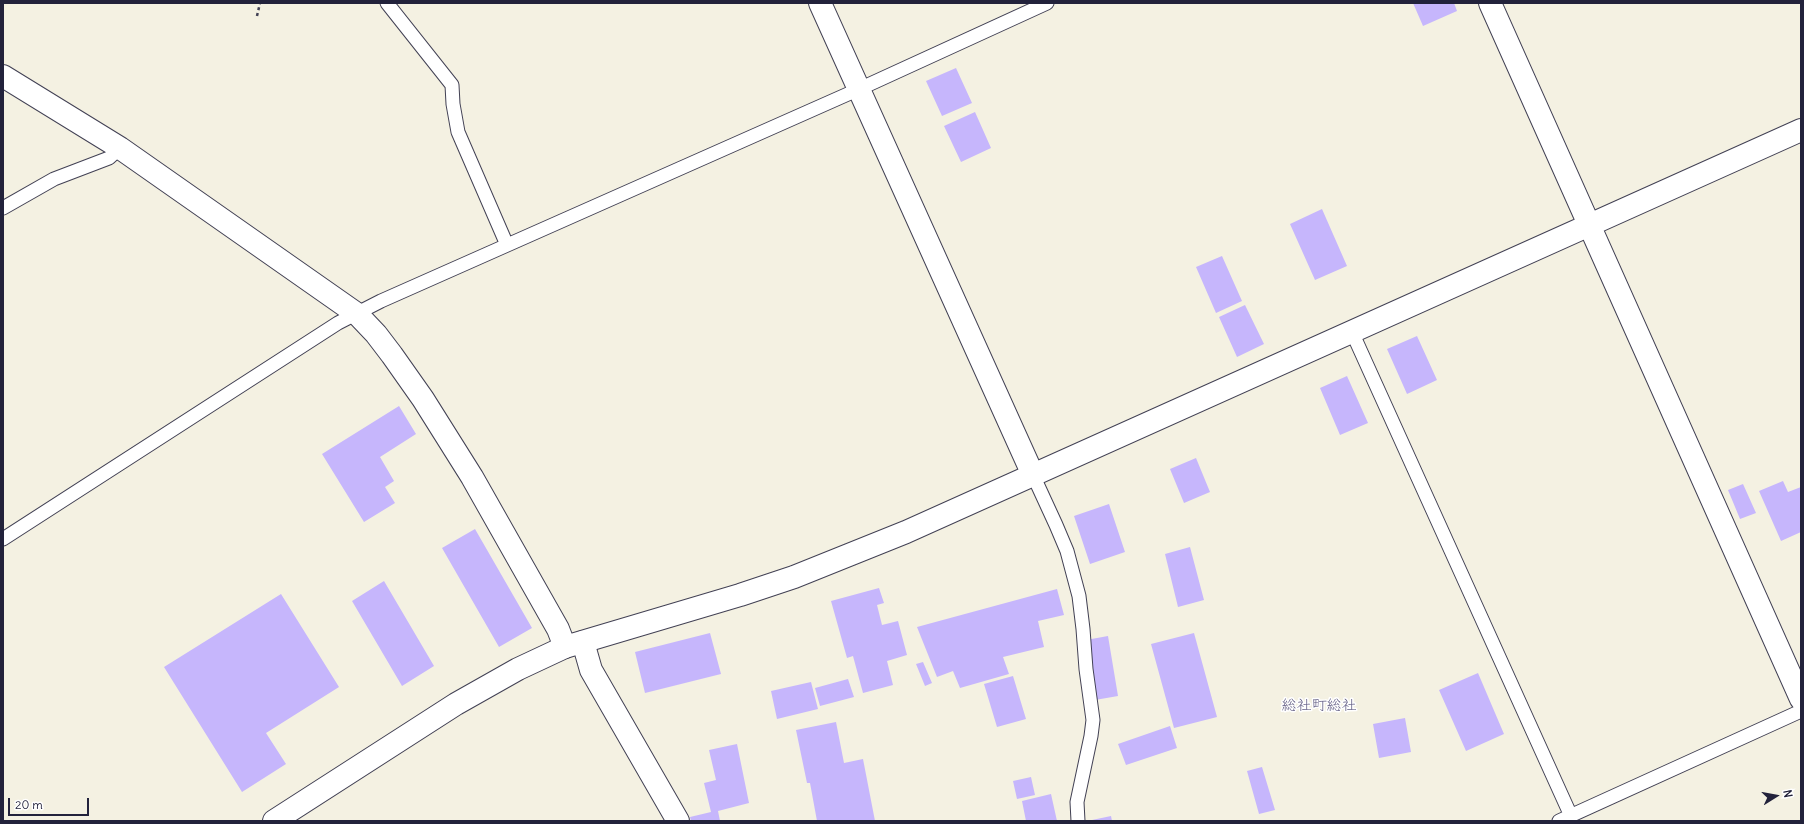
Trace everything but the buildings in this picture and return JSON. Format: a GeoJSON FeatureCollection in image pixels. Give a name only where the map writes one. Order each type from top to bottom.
{"type":"FeatureCollection","features":[{"type":"Feature","properties":{"kind":"street"},"geometry":{"type":"LineString","coordinates":[[820,3],[857,90],[1032,475]]}},
{"type":"Feature","properties":{"kind":"street"},"geometry":{"type":"LineString","coordinates":[[1490,3],[1801,699]]}},
{"type":"Feature","properties":{"kind":"street"},"geometry":{"type":"LineString","coordinates":[[3,76],[120,148],[357,314],[376,334],[423,399],[472,477],[558,629],[574,644],[591,670],[678,821]]}},
{"type":"Feature","properties":{"kind":"street"},"geometry":{"type":"LineString","coordinates":[[274,821],[456,704],[518,669],[574,644],[740,596],[794,577],[906,532],[1589,227],[1801,130]]}},
{"type":"Feature","properties":{"kind":"lane"},"geometry":{"type":"LineString","coordinates":[[387,3],[452,85],[458,132],[507,245]]}},
{"type":"Feature","properties":{"kind":"lane"},"geometry":{"type":"LineString","coordinates":[[3,540],[338,323],[381,301],[857,90],[1047,3]]}},
{"type":"Feature","properties":{"kind":"lane"},"geometry":{"type":"LineString","coordinates":[[3,208],[54,179],[109,158],[120,148]]}},
{"type":"Feature","properties":{"kind":"lane"},"geometry":{"type":"LineString","coordinates":[[1352,332],[1565,818],[1801,711]]}},
{"type":"Feature","properties":{"kind":"lane"},"geometry":{"type":"LineString","coordinates":[[1032,475],[1067,552],[1077,588],[1083,629],[1086,669],[1093,720],[1092,736],[1077,802],[1078,821]]}},
{"type":"Feature","properties":{"kind":"path"},"geometry":{"type":"LineString","coordinates":[[257,16],[260,3]]}},
{"type":"Feature","properties":{"kind":"district","name":"総社町総社"},"geometry":{"type":"Point","coordinates":[1319,706]}}]}
